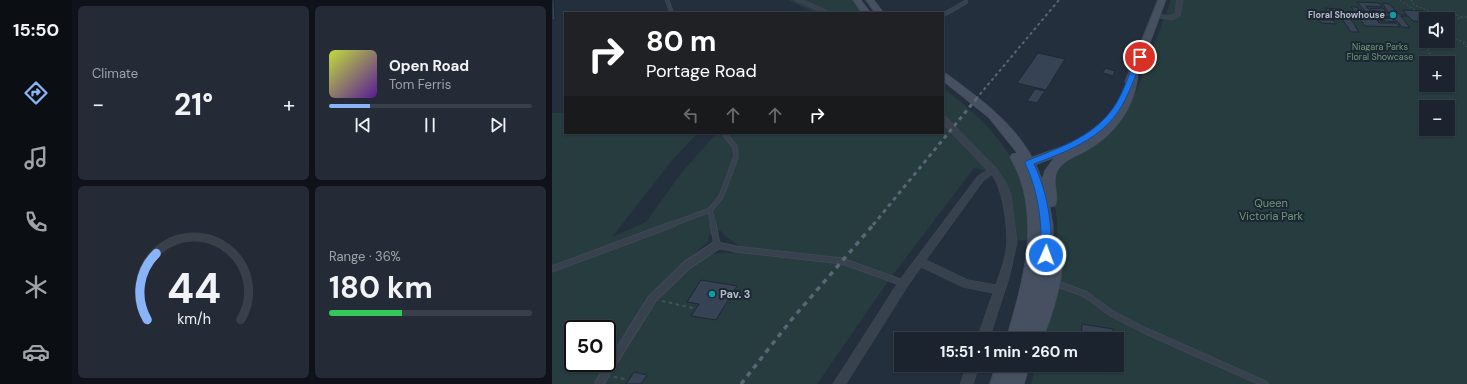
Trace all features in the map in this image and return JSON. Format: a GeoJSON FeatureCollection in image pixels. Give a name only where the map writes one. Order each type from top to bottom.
{"type":"FeatureCollection","features":[{"type":"Feature","properties":{"kind":"main road"},"geometry":{"type":"LineString","coordinates":[[857,0],[866,12]]}},
{"type":"Feature","properties":{"kind":"main road"},"geometry":{"type":"LineString","coordinates":[[870,0],[879,12]]}},
{"type":"Feature","properties":{"kind":"main road"},"geometry":{"type":"LineString","coordinates":[[1025,164],[1073,146],[1096,131],[1115,111],[1133,75],[1162,0]]}},
{"type":"Feature","properties":{"kind":"main road"},"geometry":{"type":"LineString","coordinates":[[1017,332],[1042,279],[1054,263],[1054,233],[1048,183],[1051,170],[1057,162],[1100,136],[1115,121],[1126,105],[1133,75]]}},
{"type":"Feature","properties":{"kind":"main road"},"geometry":{"type":"LineString","coordinates":[[944,77],[1000,121],[1014,139],[1025,164],[1035,215],[1036,245],[1047,308],[1038,332]]}},
{"type":"Feature","properties":{"kind":"main road"},"geometry":{"type":"LineString","coordinates":[[944,85],[992,124],[1025,164]]}},
{"type":"Feature","properties":{"kind":"main road"},"geometry":{"type":"LineString","coordinates":[[1031,332],[1042,279]]}},
{"type":"Feature","properties":{"kind":"main road"},"geometry":{"type":"LineString","coordinates":[[999,384],[1016,372]]}},
{"type":"Feature","properties":{"kind":"street"},"geometry":{"type":"LineString","coordinates":[[798,0],[827,12]]}},
{"type":"Feature","properties":{"kind":"street"},"geometry":{"type":"LineString","coordinates":[[1156,16],[1173,18],[1178,14],[1180,0]]}},
{"type":"Feature","properties":{"kind":"street"},"geometry":{"type":"LineString","coordinates":[[944,120],[993,170],[1001,181],[1006,195],[1012,243],[1004,278],[985,332]]}},
{"type":"Feature","properties":{"kind":"street"},"geometry":{"type":"LineString","coordinates":[[838,384],[903,284],[980,179],[993,170]]}},
{"type":"Feature","properties":{"kind":"street"},"geometry":{"type":"LineString","coordinates":[[599,384],[652,299],[687,265],[717,245]]}},
{"type":"Feature","properties":{"kind":"street"},"geometry":{"type":"LineString","coordinates":[[920,262],[967,284],[1000,290]]}},
{"type":"Feature","properties":{"kind":"street"},"geometry":{"type":"LineString","coordinates":[[966,384],[970,372]]}},
{"type":"Feature","properties":{"kind":"lane"},"geometry":{"type":"LineString","coordinates":[[667,0],[672,12]]}},
{"type":"Feature","properties":{"kind":"lane"},"geometry":{"type":"LineString","coordinates":[[944,15],[966,2]]}},
{"type":"Feature","properties":{"kind":"lane"},"geometry":{"type":"LineString","coordinates":[[552,269],[710,210],[721,197],[736,157],[735,147],[725,134]]}},
{"type":"Feature","properties":{"kind":"lane"},"geometry":{"type":"LineString","coordinates":[[710,210],[717,245],[736,249],[842,261],[903,284]]}},
{"type":"Feature","properties":{"kind":"lane"},"geometry":{"type":"LineString","coordinates":[[1042,279],[1085,294],[1111,313],[1128,322],[1215,363],[1265,384]]}},
{"type":"Feature","properties":{"kind":"path"},"geometry":{"type":"LineString","coordinates":[[1400,0],[1415,10]]}},
{"type":"Feature","properties":{"kind":"path"},"geometry":{"type":"LineString","coordinates":[[1411,0],[1414,4],[1429,12]]}},
{"type":"Feature","properties":{"kind":"path"},"geometry":{"type":"LineString","coordinates":[[1455,15],[1467,17]]}},
{"type":"Feature","properties":{"kind":"path"},"geometry":{"type":"LineString","coordinates":[[1455,18],[1461,19],[1461,17]]}},
{"type":"Feature","properties":{"kind":"path"},"geometry":{"type":"LineString","coordinates":[[1455,39],[1467,44]]}},
{"type":"Feature","properties":{"kind":"path"},"geometry":{"type":"LineString","coordinates":[[1462,42],[1467,47]]}},
{"type":"Feature","properties":{"kind":"path"},"geometry":{"type":"LineString","coordinates":[[652,299],[693,308]]}},
{"type":"Feature","properties":{"kind":"path"},"geometry":{"type":"LineString","coordinates":[[604,375],[626,379]]}},
{"type":"Feature","properties":{"kind":"green space"},"geometry":{"type":"Polygon","coordinates":[[[788,0],[853,0],[862,12],[814,12],[788,0]]]}},
{"type":"Feature","properties":{"kind":"green space","name":"Queen Victoria Park"},"geometry":{"type":"Polygon","coordinates":[[[1171,0],[1467,0],[1467,384],[1031,384],[1034,372],[1124,372],[1124,332],[1045,332],[1051,308],[1058,263],[1057,219],[1052,191],[1053,172],[1128,108],[1140,82],[1171,0]]]}},
{"type":"Feature","properties":{"kind":"green space"},"geometry":{"type":"Polygon","coordinates":[[[944,89],[973,112],[986,125],[1008,154],[1024,187],[1030,211],[1030,240],[1013,241],[1000,174],[974,168],[889,280],[817,384],[641,384],[647,375],[634,372],[626,384],[604,384],[611,372],[616,372],[616,364],[650,311],[679,277],[694,264],[710,255],[722,252],[734,253],[738,245],[725,236],[720,230],[709,235],[708,241],[647,299],[616,347],[616,320],[564,320],[564,372],[600,372],[593,384],[552,384],[552,113],[564,113],[564,134],[697,134],[673,159],[612,237],[646,222],[682,172],[716,134],[944,134],[944,89]],[[701,280],[687,302],[699,304],[716,320],[737,286],[701,280]]]}},
{"type":"Feature","properties":{"kind":"building"},"geometry":{"type":"Polygon","coordinates":[[[552,0],[554,0],[555,20],[552,20],[552,0]]]}},
{"type":"Feature","properties":{"kind":"building"},"geometry":{"type":"Polygon","coordinates":[[[1357,2],[1379,3],[1382,7],[1366,6],[1368,9],[1383,8],[1386,12],[1369,10],[1371,12],[1389,13],[1382,3],[1389,4],[1400,15],[1407,15],[1403,10],[1427,12],[1419,12],[1419,21],[1413,21],[1408,16],[1401,16],[1410,28],[1402,27],[1393,17],[1374,16],[1376,19],[1392,18],[1395,22],[1377,20],[1379,23],[1396,23],[1400,27],[1365,26],[1351,7],[1357,7],[1360,12],[1366,12],[1357,2]]]}},
{"type":"Feature","properties":{"kind":"building"},"geometry":{"type":"Polygon","coordinates":[[[1325,8],[1340,9],[1343,13],[1328,12],[1325,8]]]}},
{"type":"Feature","properties":{"kind":"building"},"geometry":{"type":"Polygon","coordinates":[[[1316,13],[1337,14],[1341,19],[1320,19],[1316,13]]]}},
{"type":"Feature","properties":{"kind":"building"},"geometry":{"type":"Polygon","coordinates":[[[1338,13],[1346,14],[1359,32],[1351,32],[1338,13]]]}},
{"type":"Feature","properties":{"kind":"building"},"geometry":{"type":"Polygon","coordinates":[[[1319,20],[1333,20],[1336,24],[1321,23],[1319,20]]]}},
{"type":"Feature","properties":{"kind":"building"},"geometry":{"type":"Polygon","coordinates":[[[1038,53],[1065,59],[1046,90],[1017,83],[1038,53]]]}},
{"type":"Feature","properties":{"kind":"building"},"geometry":{"type":"Polygon","coordinates":[[[1105,68],[1115,71],[1113,76],[1103,73],[1105,68]]]}},
{"type":"Feature","properties":{"kind":"building"},"geometry":{"type":"Polygon","coordinates":[[[1035,89],[1045,91],[1037,103],[1027,101],[1035,89]]]}},
{"type":"Feature","properties":{"kind":"building","name":"Pav. 3"},"geometry":{"type":"Polygon","coordinates":[[[701,280],[737,286],[716,320],[691,316],[699,304],[687,302],[701,280]]]}},
{"type":"Feature","properties":{"kind":"building"},"geometry":{"type":"Polygon","coordinates":[[[1082,324],[1113,329],[1113,332],[1081,332],[1082,324]]]}},
{"type":"Feature","properties":{"kind":"building"},"geometry":{"type":"Polygon","coordinates":[[[634,372],[647,375],[641,384],[626,384],[634,372]]]}},
{"type":"Feature","properties":{"kind":"railway"},"geometry":{"type":"LineString","coordinates":[[976,99],[1059,0]]}},
{"type":"Feature","properties":{"kind":"railway"},"geometry":{"type":"LineString","coordinates":[[873,225],[977,98]]}},
{"type":"Feature","properties":{"kind":"railway"},"geometry":{"type":"LineString","coordinates":[[741,384],[792,319],[874,224]]}},
{"type":"Feature","properties":{"kind":"place","name":"Floral Showhouse"},"geometry":{"type":"Point","coordinates":[1393,15]}},
{"type":"Feature","properties":{"kind":"place","name":"Pav. 3"},"geometry":{"type":"Point","coordinates":[712,294]}},
{"type":"Feature","properties":{"kind":"route"},"geometry":{"type":"LineString","coordinates":[[1046,255],[1047,232],[1044,204],[1035,175],[1029,163],[1073,146],[1102,127],[1122,101],[1140,57]]}},
{"type":"Feature","properties":{"kind":"park label","name":"Niagara Parks Floral Showcase"},"geometry":{"type":"Point","coordinates":[1380,52]}}]}
